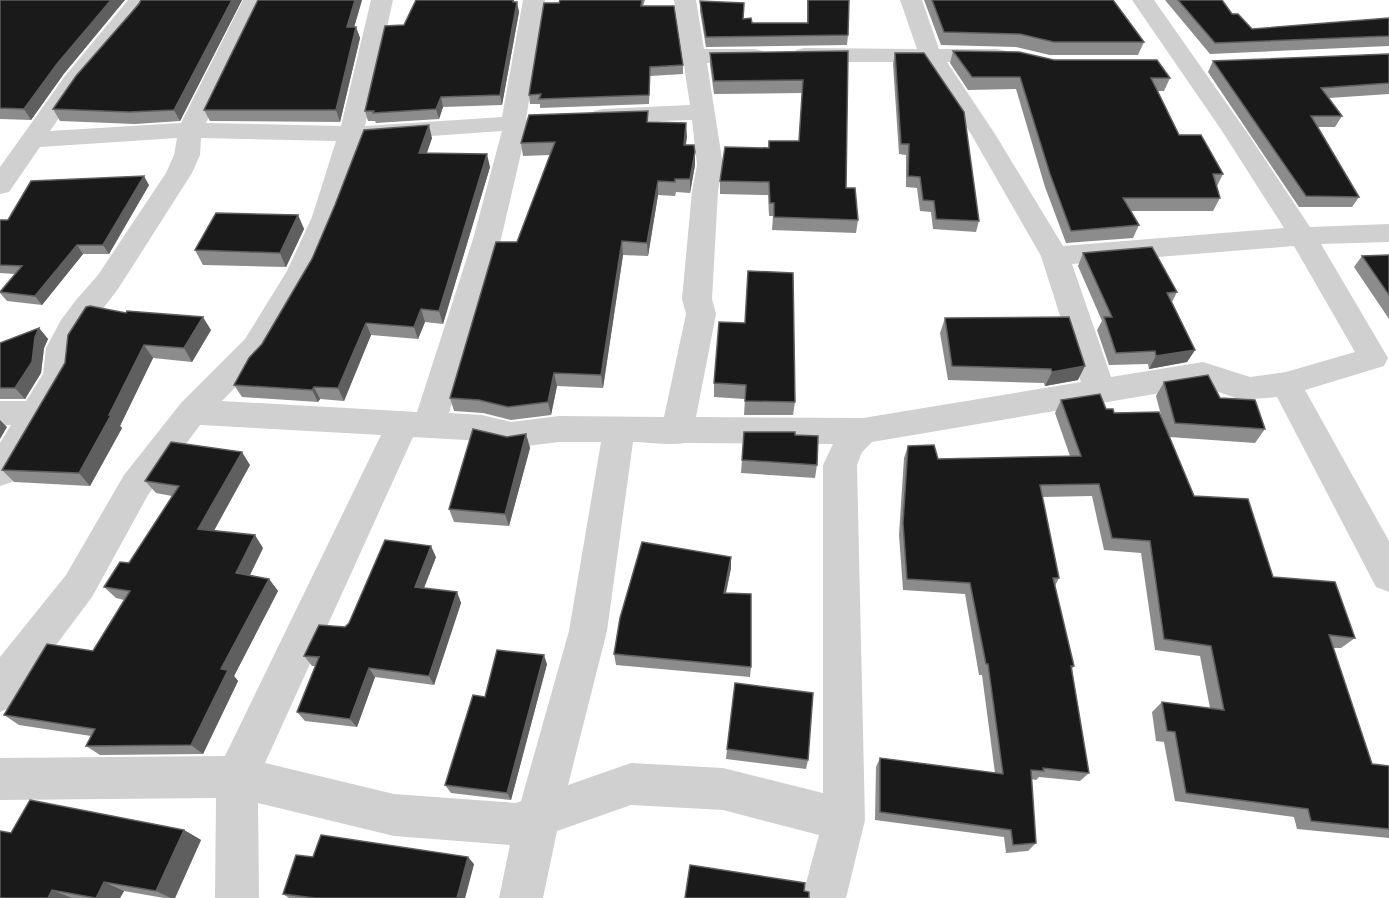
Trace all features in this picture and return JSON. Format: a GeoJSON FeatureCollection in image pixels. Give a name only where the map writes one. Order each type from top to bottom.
{"type":"FeatureCollection","features":[{"type":"Feature","properties":{"kind":"street"},"geometry":{"type":"LineString","coordinates":[[0,186],[73,81],[135,8],[139,0]]}},
{"type":"Feature","properties":{"kind":"street"},"geometry":{"type":"LineString","coordinates":[[0,472],[57,375],[61,348],[72,328],[86,307],[108,282],[179,173],[187,155],[190,130],[254,0]]}},
{"type":"Feature","properties":{"kind":"street"},"geometry":{"type":"LineString","coordinates":[[0,693],[2,686],[79,586],[136,485],[192,412],[256,347],[301,271],[325,217],[351,134],[382,0]]}},
{"type":"Feature","properties":{"kind":"street"},"geometry":{"type":"LineString","coordinates":[[237,898],[237,777],[415,425],[487,239],[522,120],[534,0]]}},
{"type":"Feature","properties":{"kind":"street"},"geometry":{"type":"LineString","coordinates":[[677,432],[701,314],[697,299],[705,192],[710,165],[704,112],[685,0]]}},
{"type":"Feature","properties":{"kind":"street"},"geometry":{"type":"LineString","coordinates":[[911,0],[930,54],[983,134],[1056,256],[1100,391]]}},
{"type":"Feature","properties":{"kind":"street"},"geometry":{"type":"LineString","coordinates":[[192,412],[482,428],[511,435],[559,429],[677,432],[863,431],[1203,374],[1241,388],[1286,384],[1381,358],[1189,64],[1143,0]]}},
{"type":"Feature","properties":{"kind":"street"},"geometry":{"type":"LineString","coordinates":[[694,56],[930,54],[1016,56]]}},
{"type":"Feature","properties":{"kind":"street"},"geometry":{"type":"LineString","coordinates":[[585,117],[704,112]]}},
{"type":"Feature","properties":{"kind":"street"},"geometry":{"type":"LineString","coordinates":[[31,140],[190,130],[351,134],[522,120]]}},
{"type":"Feature","properties":{"kind":"street"},"geometry":{"type":"LineString","coordinates":[[1056,256],[1301,236],[1389,233]]}},
{"type":"Feature","properties":{"kind":"street"},"geometry":{"type":"LineString","coordinates":[[1286,384],[1389,576]]}},
{"type":"Feature","properties":{"kind":"street"},"geometry":{"type":"LineString","coordinates":[[0,413],[33,413]]}},
{"type":"Feature","properties":{"kind":"street"},"geometry":{"type":"LineString","coordinates":[[521,898],[538,817],[588,631],[619,429]]}},
{"type":"Feature","properties":{"kind":"street"},"geometry":{"type":"LineString","coordinates":[[824,898],[844,820],[840,465],[849,444],[863,431]]}},
{"type":"Feature","properties":{"kind":"street"},"geometry":{"type":"LineString","coordinates":[[0,779],[237,777],[394,815],[516,824],[631,784],[723,789],[844,820]]}},
{"type":"Feature","properties":{"kind":"building"},"geometry":{"type":"Polygon","coordinates":[[[0,0],[111,0],[57,64],[24,109],[0,108],[0,0]]]}},
{"type":"Feature","properties":{"kind":"building"},"geometry":{"type":"Polygon","coordinates":[[[141,0],[232,0],[174,110],[129,112],[53,109],[76,76],[141,0]]]}},
{"type":"Feature","properties":{"kind":"building"},"geometry":{"type":"Polygon","coordinates":[[[258,0],[355,0],[347,27],[356,27],[336,110],[204,110],[258,0]]]}},
{"type":"Feature","properties":{"kind":"building"},"geometry":{"type":"Polygon","coordinates":[[[416,0],[513,0],[517,2],[500,95],[441,97],[436,109],[373,113],[374,111],[365,111],[385,26],[404,25],[416,0]]]}},
{"type":"Feature","properties":{"kind":"building"},"geometry":{"type":"Polygon","coordinates":[[[560,0],[642,0],[641,6],[674,6],[683,65],[650,67],[649,95],[539,99],[541,94],[529,95],[544,3],[559,3],[560,0]]]}},
{"type":"Feature","properties":{"kind":"building"},"geometry":{"type":"Polygon","coordinates":[[[808,0],[849,0],[848,35],[706,37],[700,1],[744,3],[743,19],[751,18],[752,23],[808,23],[808,0]]]}},
{"type":"Feature","properties":{"kind":"building"},"geometry":{"type":"Polygon","coordinates":[[[932,0],[1113,0],[1144,42],[1054,42],[1020,34],[944,32],[932,0]]]}},
{"type":"Feature","properties":{"kind":"building"},"geometry":{"type":"Polygon","coordinates":[[[1178,0],[1222,0],[1232,14],[1238,14],[1252,29],[1389,18],[1389,36],[1215,43],[1178,0]]]}},
{"type":"Feature","properties":{"kind":"building"},"geometry":{"type":"Polygon","coordinates":[[[848,51],[846,188],[855,188],[858,220],[774,217],[774,203],[770,203],[769,182],[720,181],[725,147],[769,148],[769,141],[799,141],[803,80],[714,81],[710,53],[848,51]]]}},
{"type":"Feature","properties":{"kind":"building"},"geometry":{"type":"Polygon","coordinates":[[[953,51],[1019,52],[1054,60],[1157,60],[1170,78],[1151,78],[1179,135],[1201,135],[1223,174],[1213,174],[1220,198],[1123,198],[1139,225],[1071,231],[1050,174],[1020,77],[972,77],[953,51]]]}},
{"type":"Feature","properties":{"kind":"building"},"geometry":{"type":"Polygon","coordinates":[[[895,53],[924,53],[964,112],[979,221],[936,219],[934,201],[923,200],[920,177],[908,176],[909,144],[901,144],[895,53]]]}},
{"type":"Feature","properties":{"kind":"building"},"geometry":{"type":"Polygon","coordinates":[[[1389,54],[1389,83],[1321,88],[1342,116],[1311,116],[1359,197],[1306,196],[1213,61],[1389,54]]]}},
{"type":"Feature","properties":{"kind":"building"},"geometry":{"type":"Polygon","coordinates":[[[648,111],[647,122],[686,123],[684,145],[694,145],[695,152],[690,179],[675,179],[675,182],[658,181],[647,243],[622,241],[601,375],[554,373],[548,402],[508,407],[479,400],[450,398],[496,242],[517,242],[555,142],[521,143],[529,115],[648,111]]]}},
{"type":"Feature","properties":{"kind":"building"},"geometry":{"type":"Polygon","coordinates":[[[429,125],[419,153],[487,154],[439,311],[421,309],[414,327],[366,323],[338,388],[314,387],[312,390],[234,385],[249,358],[262,344],[312,259],[364,130],[429,125]]]}},
{"type":"Feature","properties":{"kind":"building"},"geometry":{"type":"Polygon","coordinates":[[[144,176],[103,245],[77,245],[35,296],[0,292],[22,266],[0,265],[0,220],[8,220],[31,181],[144,176]]]}},
{"type":"Feature","properties":{"kind":"building"},"geometry":{"type":"Polygon","coordinates":[[[216,213],[298,215],[280,253],[195,250],[216,213]]]}},
{"type":"Feature","properties":{"kind":"building"},"geometry":{"type":"Polygon","coordinates":[[[1152,247],[1177,292],[1167,293],[1195,350],[1156,356],[1155,351],[1116,353],[1104,317],[1112,317],[1083,253],[1152,247]]]}},
{"type":"Feature","properties":{"kind":"building"},"geometry":{"type":"Polygon","coordinates":[[[1389,255],[1389,295],[1362,256],[1389,255]]]}},
{"type":"Feature","properties":{"kind":"building"},"geometry":{"type":"Polygon","coordinates":[[[748,271],[793,273],[795,402],[745,401],[746,385],[714,383],[719,322],[745,323],[748,271]]]}},
{"type":"Feature","properties":{"kind":"building"},"geometry":{"type":"Polygon","coordinates":[[[86,307],[126,313],[127,311],[203,317],[184,348],[144,345],[109,415],[111,415],[79,473],[2,470],[65,363],[68,335],[86,307]]]}},
{"type":"Feature","properties":{"kind":"building"},"geometry":{"type":"Polygon","coordinates":[[[1069,317],[1085,366],[1052,372],[1051,369],[952,366],[945,318],[1069,317]]]}},
{"type":"Feature","properties":{"kind":"building"},"geometry":{"type":"Polygon","coordinates":[[[39,328],[35,337],[32,362],[15,388],[0,388],[0,343],[39,328]]]}},
{"type":"Feature","properties":{"kind":"building"},"geometry":{"type":"Polygon","coordinates":[[[1208,375],[1220,398],[1255,400],[1265,429],[1175,423],[1164,382],[1208,375]]]}},
{"type":"Feature","properties":{"kind":"building"},"geometry":{"type":"Polygon","coordinates":[[[1100,394],[1106,409],[1113,409],[1114,413],[1159,412],[1194,496],[1248,499],[1273,577],[1335,582],[1355,638],[1329,635],[1372,764],[1389,766],[1389,829],[1311,821],[1308,809],[1186,793],[1175,732],[1167,731],[1162,702],[1224,710],[1211,646],[1164,639],[1150,541],[1112,538],[1099,484],[1040,485],[1059,578],[1053,578],[1074,666],[1071,666],[1089,773],[1043,768],[1044,771],[1031,770],[1036,843],[1013,845],[1011,830],[880,812],[880,758],[1003,774],[988,664],[986,664],[970,583],[907,579],[903,523],[908,446],[934,445],[938,459],[1081,456],[1061,400],[1100,394]]]}},
{"type":"Feature","properties":{"kind":"building"},"geometry":{"type":"Polygon","coordinates":[[[473,429],[507,437],[526,434],[505,514],[449,509],[473,429]]]}},
{"type":"Feature","properties":{"kind":"building"},"geometry":{"type":"Polygon","coordinates":[[[744,432],[795,432],[795,435],[818,436],[817,465],[742,460],[744,432]]]}},
{"type":"Feature","properties":{"kind":"building"},"geometry":{"type":"Polygon","coordinates":[[[171,442],[242,452],[198,529],[255,535],[236,573],[269,579],[221,669],[228,670],[191,745],[86,746],[95,729],[4,715],[47,644],[93,651],[130,591],[104,587],[120,562],[129,563],[179,486],[145,481],[171,442]]]}},
{"type":"Feature","properties":{"kind":"building"},"geometry":{"type":"Polygon","coordinates":[[[385,540],[431,546],[415,587],[457,592],[429,676],[369,668],[350,719],[297,712],[319,657],[304,656],[319,625],[345,627],[349,623],[385,540]]]}},
{"type":"Feature","properties":{"kind":"building"},"geometry":{"type":"Polygon","coordinates":[[[642,542],[731,557],[724,593],[751,594],[751,667],[614,654],[620,618],[642,542]]]}},
{"type":"Feature","properties":{"kind":"building"},"geometry":{"type":"Polygon","coordinates":[[[497,650],[544,655],[507,793],[445,785],[473,695],[485,697],[497,650]]]}},
{"type":"Feature","properties":{"kind":"building"},"geometry":{"type":"Polygon","coordinates":[[[735,683],[813,693],[808,760],[727,749],[735,683]]]}},
{"type":"Feature","properties":{"kind":"building"},"geometry":{"type":"Polygon","coordinates":[[[30,800],[184,830],[156,891],[104,882],[96,898],[52,890],[48,898],[0,898],[0,831],[11,833],[30,800]]]}},
{"type":"Feature","properties":{"kind":"building"},"geometry":{"type":"Polygon","coordinates":[[[321,835],[468,857],[457,898],[315,898],[283,894],[296,855],[313,857],[321,835]]]}},
{"type":"Feature","properties":{"kind":"building"},"geometry":{"type":"Polygon","coordinates":[[[690,865],[805,883],[804,891],[809,892],[809,898],[685,898],[690,865]]]}}]}
